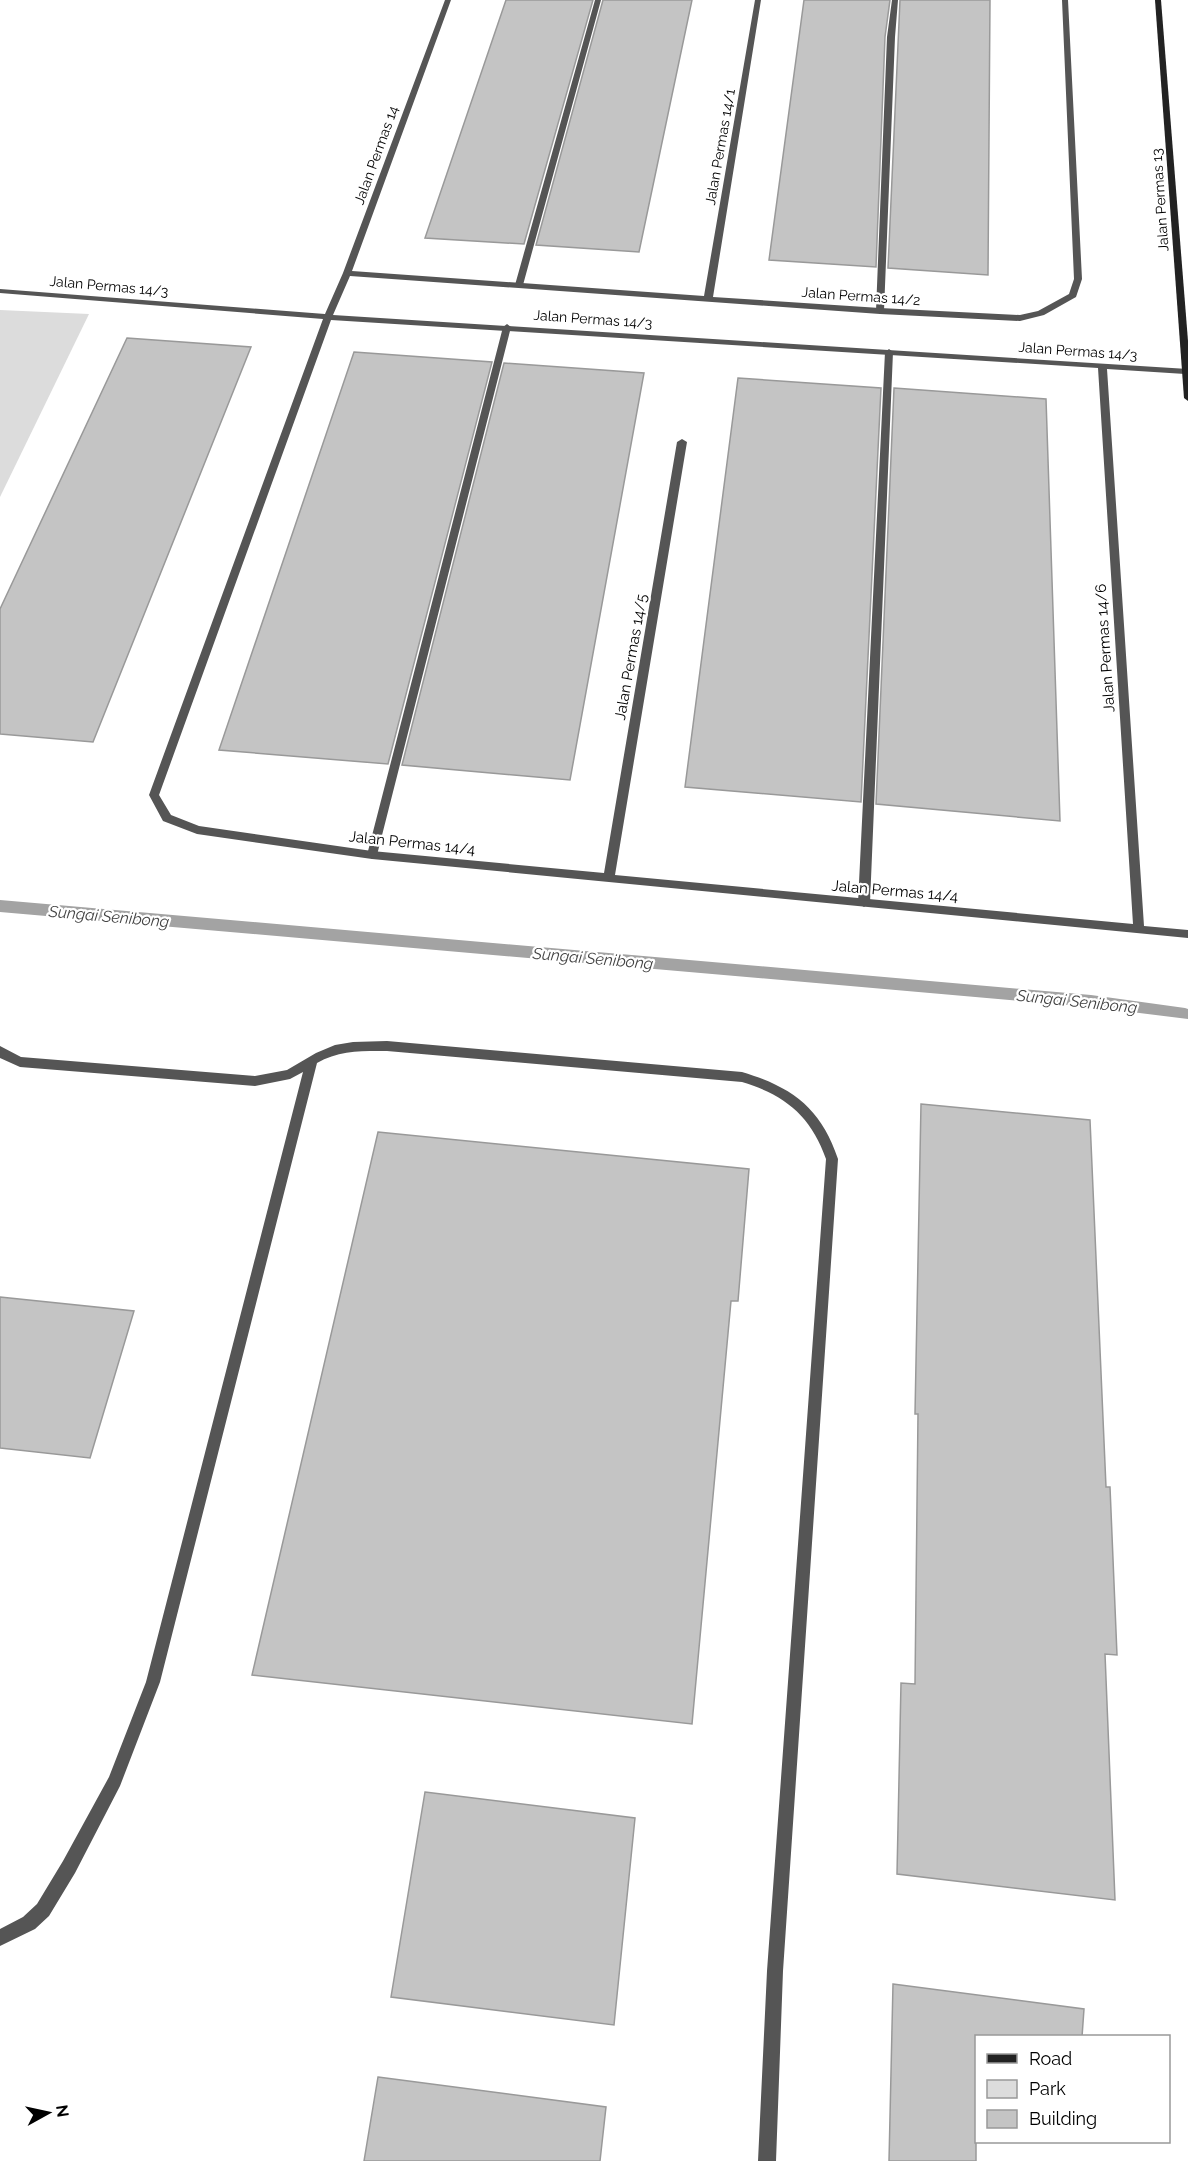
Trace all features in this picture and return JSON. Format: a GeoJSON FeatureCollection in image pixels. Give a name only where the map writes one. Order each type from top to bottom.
{"type":"FeatureCollection","features":[{"type":"Feature","properties":{"kind":"main road","name":"Jalan Permas 13"},"geometry":{"type":"LineString","coordinates":[[1158,0],[1185,319],[1185,371],[1188,398]]}},
{"type":"Feature","properties":{"kind":"street","name":"Jalan Permas 14"},"geometry":{"type":"LineString","coordinates":[[327,317],[346,273],[448,0]]}},
{"type":"Feature","properties":{"kind":"street"},"geometry":{"type":"LineString","coordinates":[[519,285],[598,0]]}},
{"type":"Feature","properties":{"kind":"street","name":"Jalan Permas 14/1"},"geometry":{"type":"LineString","coordinates":[[708,299],[758,0]]}},
{"type":"Feature","properties":{"kind":"street"},"geometry":{"type":"LineString","coordinates":[[880,311],[895,0]]}},
{"type":"Feature","properties":{"kind":"street","name":"Jalan Permas 14/2"},"geometry":{"type":"LineString","coordinates":[[346,273],[880,311],[1020,318],[1041,313],[1073,295],[1078,279],[1065,0]]}},
{"type":"Feature","properties":{"kind":"street","name":"Jalan Permas 14/3"},"geometry":{"type":"LineString","coordinates":[[0,291],[327,317],[1185,371]]}},
{"type":"Feature","properties":{"kind":"street","name":"Jalan Permas 14/4"},"geometry":{"type":"LineString","coordinates":[[327,317],[154,795],[167,818],[197,830],[372,855],[1188,934]]}},
{"type":"Feature","properties":{"kind":"street"},"geometry":{"type":"LineString","coordinates":[[372,855],[507,327]]}},
{"type":"Feature","properties":{"kind":"street"},"geometry":{"type":"LineString","coordinates":[[864,903],[889,352]]}},
{"type":"Feature","properties":{"kind":"street","name":"Jalan Permas 14/6"},"geometry":{"type":"LineString","coordinates":[[1102,366],[1139,929]]}},
{"type":"Feature","properties":{"kind":"street","name":"Jalan Permas 14/5"},"geometry":{"type":"LineString","coordinates":[[609,878],[682,442]]}},
{"type":"Feature","properties":{"kind":"street"},"geometry":{"type":"LineString","coordinates":[[0,1051],[20,1062],[255,1081],[290,1074],[335,1050],[387,1046],[742,1077],[771,1087],[792,1099],[820,1127],[828,1143],[832,1159],[775,1971],[767,2161]]}},
{"type":"Feature","properties":{"kind":"street"},"geometry":{"type":"LineString","coordinates":[[0,1938],[29,1923],[43,1910],[69,1867],[115,1781],[153,1682],[312,1061]]}},
{"type":"Feature","properties":{"kind":"green space"},"geometry":{"type":"Polygon","coordinates":[[[0,310],[89,314],[0,497],[0,310]]]}},
{"type":"Feature","properties":{"kind":"building"},"geometry":{"type":"Polygon","coordinates":[[[506,0],[593,0],[524,244],[425,238],[506,0]]]}},
{"type":"Feature","properties":{"kind":"building"},"geometry":{"type":"Polygon","coordinates":[[[603,0],[692,0],[639,252],[536,245],[603,0]]]}},
{"type":"Feature","properties":{"kind":"building"},"geometry":{"type":"Polygon","coordinates":[[[804,0],[890,0],[885,37],[876,267],[769,260],[804,0]]]}},
{"type":"Feature","properties":{"kind":"building"},"geometry":{"type":"Polygon","coordinates":[[[900,0],[990,0],[988,275],[888,268],[900,0]]]}},
{"type":"Feature","properties":{"kind":"building"},"geometry":{"type":"Polygon","coordinates":[[[127,338],[251,347],[93,742],[0,734],[0,609],[127,338]]]}},
{"type":"Feature","properties":{"kind":"building"},"geometry":{"type":"Polygon","coordinates":[[[354,352],[492,362],[388,764],[219,750],[354,352]]]}},
{"type":"Feature","properties":{"kind":"building"},"geometry":{"type":"Polygon","coordinates":[[[504,363],[644,373],[570,780],[402,765],[504,363]]]}},
{"type":"Feature","properties":{"kind":"building"},"geometry":{"type":"Polygon","coordinates":[[[738,378],[881,388],[861,802],[685,787],[738,378]]]}},
{"type":"Feature","properties":{"kind":"building"},"geometry":{"type":"Polygon","coordinates":[[[894,388],[1046,399],[1060,821],[876,804],[894,388]]]}},
{"type":"Feature","properties":{"kind":"building"},"geometry":{"type":"Polygon","coordinates":[[[921,1104],[1090,1120],[1106,1487],[1110,1487],[1117,1655],[1105,1654],[1115,1900],[897,1874],[901,1683],[915,1684],[918,1414],[915,1414],[921,1104]]]}},
{"type":"Feature","properties":{"kind":"building"},"geometry":{"type":"Polygon","coordinates":[[[378,1132],[749,1169],[738,1301],[731,1301],[692,1724],[252,1675],[378,1132]]]}},
{"type":"Feature","properties":{"kind":"building"},"geometry":{"type":"Polygon","coordinates":[[[0,1297],[134,1311],[90,1458],[0,1448],[0,1297]]]}},
{"type":"Feature","properties":{"kind":"building"},"geometry":{"type":"Polygon","coordinates":[[[425,1792],[635,1818],[614,2025],[391,1997],[425,1792]]]}},
{"type":"Feature","properties":{"kind":"building"},"geometry":{"type":"Polygon","coordinates":[[[893,1984],[1084,2009],[1082,2035],[975,2035],[976,2161],[889,2161],[893,1984]]]}},
{"type":"Feature","properties":{"kind":"building"},"geometry":{"type":"Polygon","coordinates":[[[378,2077],[606,2107],[600,2161],[364,2161],[378,2077]]]}},
{"type":"Feature","properties":{"kind":"waterway","name":"Sungai Senibong"},"geometry":{"type":"LineString","coordinates":[[0,906],[1091,1001],[1185,1014]]}}]}
